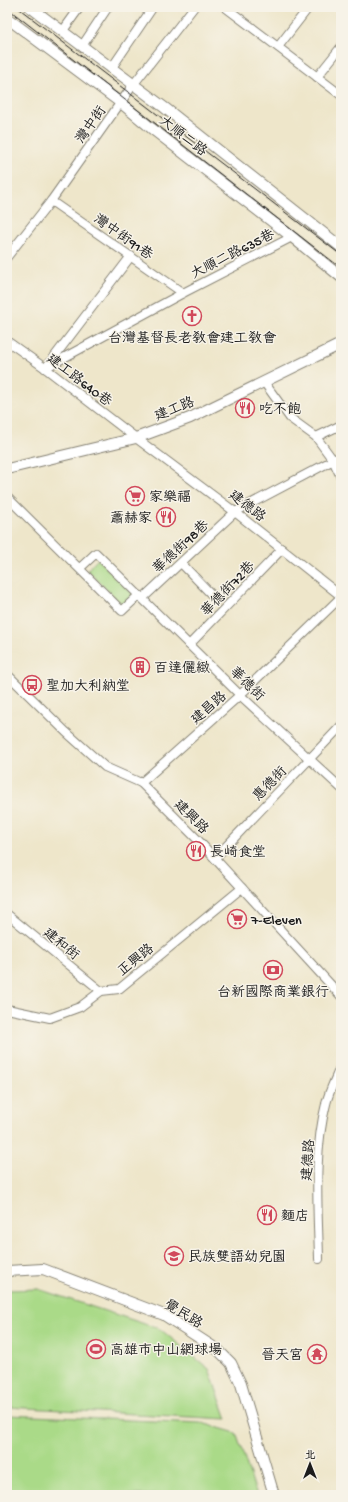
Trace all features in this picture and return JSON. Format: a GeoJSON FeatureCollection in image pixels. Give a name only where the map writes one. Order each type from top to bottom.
{"type":"FeatureCollection","features":[{"type":"Feature","properties":{"kind":"street","name":"大順二路"},"geometry":{"type":"LineString","coordinates":[[30,7],[165,108],[341,247]]}},
{"type":"Feature","properties":{"kind":"street"},"geometry":{"type":"LineString","coordinates":[[62,32],[80,7]]}},
{"type":"Feature","properties":{"kind":"street"},"geometry":{"type":"LineString","coordinates":[[82,46],[108,7]]}},
{"type":"Feature","properties":{"kind":"street"},"geometry":{"type":"LineString","coordinates":[[111,69],[153,7]]}},
{"type":"Feature","properties":{"kind":"street","name":"灣中街"},"geometry":{"type":"LineString","coordinates":[[7,257],[51,201],[133,85],[194,7]]}},
{"type":"Feature","properties":{"kind":"street"},"geometry":{"type":"LineString","coordinates":[[225,7],[341,95]]}},
{"type":"Feature","properties":{"kind":"street"},"geometry":{"type":"LineString","coordinates":[[278,48],[309,7]]}},
{"type":"Feature","properties":{"kind":"street","name":"大順二路"},"geometry":{"type":"LineString","coordinates":[[7,18],[121,103],[341,277]]}},
{"type":"Feature","properties":{"kind":"street"},"geometry":{"type":"LineString","coordinates":[[317,77],[341,46]]}},
{"type":"Feature","properties":{"kind":"street","name":"灣中街91巷"},"geometry":{"type":"LineString","coordinates":[[51,201],[183,293]]}},
{"type":"Feature","properties":{"kind":"street","name":"大順二路635巷"},"geometry":{"type":"LineString","coordinates":[[46,368],[183,293],[292,237]]}},
{"type":"Feature","properties":{"kind":"street"},"geometry":{"type":"LineString","coordinates":[[46,368],[131,256]]}},
{"type":"Feature","properties":{"kind":"street","name":"建工路640巷"},"geometry":{"type":"LineString","coordinates":[[7,341],[46,368],[136,438]]}},
{"type":"Feature","properties":{"kind":"street","name":"建工路"},"geometry":{"type":"LineString","coordinates":[[7,469],[136,438],[190,418],[341,344]]}},
{"type":"Feature","properties":{"kind":"street"},"geometry":{"type":"LineString","coordinates":[[264,382],[290,418],[316,438],[333,460],[341,477]]}},
{"type":"Feature","properties":{"kind":"street"},"geometry":{"type":"LineString","coordinates":[[316,438],[341,425]]}},
{"type":"Feature","properties":{"kind":"street","name":"建德路"},"geometry":{"type":"LineString","coordinates":[[136,438],[235,512],[341,597]]}},
{"type":"Feature","properties":{"kind":"street","name":"華德街98巷"},"geometry":{"type":"LineString","coordinates":[[141,597],[235,512],[341,456]]}},
{"type":"Feature","properties":{"kind":"street"},"geometry":{"type":"LineString","coordinates":[[7,496],[122,611],[141,597]]}},
{"type":"Feature","properties":{"kind":"street","name":"華德街72巷"},"geometry":{"type":"LineString","coordinates":[[190,645],[282,549]]}},
{"type":"Feature","properties":{"kind":"street","name":"華德街"},"geometry":{"type":"LineString","coordinates":[[80,568],[96,552],[240,695],[341,788]]}},
{"type":"Feature","properties":{"kind":"street"},"geometry":{"type":"LineString","coordinates":[[180,563],[211,594]]}},
{"type":"Feature","properties":{"kind":"street","name":"建昌路"},"geometry":{"type":"LineString","coordinates":[[141,783],[240,695],[341,597]]}},
{"type":"Feature","properties":{"kind":"street","name":"建興路"},"geometry":{"type":"LineString","coordinates":[[7,674],[104,767],[141,783],[215,858],[341,996]]}},
{"type":"Feature","properties":{"kind":"street","name":"惠德街"},"geometry":{"type":"LineString","coordinates":[[215,858],[341,726]]}},
{"type":"Feature","properties":{"kind":"street","name":"正興路"},"geometry":{"type":"LineString","coordinates":[[7,1009],[50,1018],[80,1007],[101,991],[119,989],[242,888]]}},
{"type":"Feature","properties":{"kind":"street","name":"建和街"},"geometry":{"type":"LineString","coordinates":[[7,914],[101,991]]}},
{"type":"Feature","properties":{"kind":"street","name":"建德路"},"geometry":{"type":"LineString","coordinates":[[320,1259],[319,1151],[326,1104],[341,1065]]}},
{"type":"Feature","properties":{"kind":"street","name":"覺民路"},"geometry":{"type":"LineString","coordinates":[[7,1271],[43,1269],[164,1315],[218,1350],[231,1363],[241,1384],[274,1495]]}},
{"type":"Feature","properties":{"kind":"green space"},"geometry":{"type":"Polygon","coordinates":[[[98,559],[134,595],[123,606],[87,570],[98,559]]]}},
{"type":"Feature","properties":{"kind":"green space","name":"高雄市中山網球場"},"geometry":{"type":"Polygon","coordinates":[[[38,1289],[160,1329],[209,1369],[227,1419],[7,1407],[7,1290],[38,1289]]]}},
{"type":"Feature","properties":{"kind":"green space"},"geometry":{"type":"Polygon","coordinates":[[[7,1415],[202,1423],[236,1433],[257,1495],[7,1495],[7,1415]]]}},
{"type":"Feature","properties":{"kind":"tram line"},"geometry":{"type":"LineString","coordinates":[[17,7],[341,255]]}},
{"type":"Feature","properties":{"kind":"tram line"},"geometry":{"type":"LineString","coordinates":[[7,8],[341,268]]}},
{"type":"Feature","properties":{"kind":"place","name":"台灣基督長老教會建工教會"},"geometry":{"type":"Point","coordinates":[192,316]}},
{"type":"Feature","properties":{"kind":"place","name":"吃不飽"},"geometry":{"type":"Point","coordinates":[245,408]}},
{"type":"Feature","properties":{"kind":"place","name":"家樂福"},"geometry":{"type":"Point","coordinates":[135,496]}},
{"type":"Feature","properties":{"kind":"place","name":"蕭赫家"},"geometry":{"type":"Point","coordinates":[166,517]}},
{"type":"Feature","properties":{"kind":"place","name":"百達儷緻"},"geometry":{"type":"Point","coordinates":[140,667]}},
{"type":"Feature","properties":{"kind":"place","name":"聖加大利納堂"},"geometry":{"type":"Point","coordinates":[32,685]}},
{"type":"Feature","properties":{"kind":"place","name":"長崎食堂"},"geometry":{"type":"Point","coordinates":[196,851]}},
{"type":"Feature","properties":{"kind":"place","name":"7-Eleven"},"geometry":{"type":"Point","coordinates":[237,919]}},
{"type":"Feature","properties":{"kind":"place","name":"台新國際商業銀行"},"geometry":{"type":"Point","coordinates":[273,970]}},
{"type":"Feature","properties":{"kind":"place","name":"麵店"},"geometry":{"type":"Point","coordinates":[267,1215]}},
{"type":"Feature","properties":{"kind":"place","name":"民族雙語幼兒園"},"geometry":{"type":"Point","coordinates":[174,1256]}},
{"type":"Feature","properties":{"kind":"place","name":"高雄市中山網球場"},"geometry":{"type":"Point","coordinates":[96,1349]}},
{"type":"Feature","properties":{"kind":"place","name":"晉天宮"},"geometry":{"type":"Point","coordinates":[317,1354]}}]}
